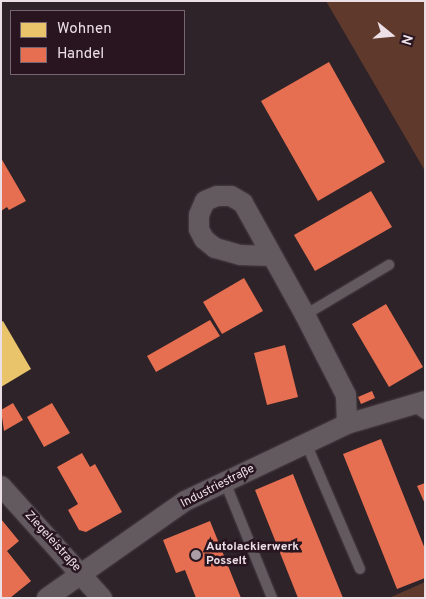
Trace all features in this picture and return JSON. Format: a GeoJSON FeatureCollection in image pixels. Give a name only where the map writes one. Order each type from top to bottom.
{"type":"FeatureCollection","features":[{"type":"Feature","properties":{"kind":"street"},"geometry":{"type":"LineString","coordinates":[[272,256],[346,394],[348,424]]}},
{"type":"Feature","properties":{"kind":"street","name":"Industriestraße"},"geometry":{"type":"LineString","coordinates":[[47,598],[186,501],[348,424],[420,407]]}},
{"type":"Feature","properties":{"kind":"street","name":"Ziegeleistraße"},"geometry":{"type":"LineString","coordinates":[[1,486],[102,598]]}},
{"type":"Feature","properties":{"kind":"lane"},"geometry":{"type":"LineString","coordinates":[[305,315],[389,265]]}},
{"type":"Feature","properties":{"kind":"lane"},"geometry":{"type":"LineString","coordinates":[[306,443],[360,568]]}},
{"type":"Feature","properties":{"kind":"lane"},"geometry":{"type":"LineString","coordinates":[[225,482],[272,598]]}},
{"type":"Feature","properties":{"kind":"shaded area"},"geometry":{"type":"Polygon","coordinates":[[[326,1],[425,1],[425,171],[326,1]]]}},
{"type":"Feature","properties":{"kind":"shaded area"},"geometry":{"type":"Polygon","coordinates":[[[425,582],[425,598],[389,598],[425,582]]]}},
{"type":"Feature","properties":{"kind":"building: Wohnen"},"geometry":{"type":"Polygon","coordinates":[[[3,321],[31,369],[1,387],[1,322],[3,321]]]}},
{"type":"Feature","properties":{"kind":"building: Handel"},"geometry":{"type":"Polygon","coordinates":[[[329,62],[385,162],[318,201],[261,101],[329,62]]]}},
{"type":"Feature","properties":{"kind":"building: Handel"},"geometry":{"type":"Polygon","coordinates":[[[1,158],[26,201],[9,210],[7,207],[1,211],[1,158]]]}},
{"type":"Feature","properties":{"kind":"building: Handel"},"geometry":{"type":"Polygon","coordinates":[[[371,191],[392,227],[315,271],[294,235],[371,191]]]}},
{"type":"Feature","properties":{"kind":"building: Handel"},"geometry":{"type":"Polygon","coordinates":[[[244,278],[263,311],[222,334],[203,302],[244,278]]]}},
{"type":"Feature","properties":{"kind":"building: Handel"},"geometry":{"type":"Polygon","coordinates":[[[386,304],[423,367],[389,387],[352,324],[386,304]]]}},
{"type":"Feature","properties":{"kind":"building: Handel"},"geometry":{"type":"Polygon","coordinates":[[[210,320],[220,336],[156,372],[147,356],[210,320]]]}},
{"type":"Feature","properties":{"kind":"building: Handel"},"geometry":{"type":"Polygon","coordinates":[[[285,345],[298,397],[267,405],[254,353],[285,345]]]}},
{"type":"Feature","properties":{"kind":"building: Handel"},"geometry":{"type":"Polygon","coordinates":[[[372,391],[375,398],[361,404],[358,397],[372,391]]]}},
{"type":"Feature","properties":{"kind":"building: Handel"},"geometry":{"type":"Polygon","coordinates":[[[13,403],[23,420],[4,431],[1,410],[13,403]]]}},
{"type":"Feature","properties":{"kind":"building: Handel"},"geometry":{"type":"Polygon","coordinates":[[[52,403],[70,433],[44,447],[27,417],[52,403]]]}},
{"type":"Feature","properties":{"kind":"building: Handel"},"geometry":{"type":"Polygon","coordinates":[[[381,439],[425,549],[425,578],[397,589],[343,454],[381,439]]]}},
{"type":"Feature","properties":{"kind":"building: Handel"},"geometry":{"type":"Polygon","coordinates":[[[82,453],[90,467],[95,464],[122,512],[86,532],[79,530],[68,510],[78,504],[57,467],[82,453]]]}},
{"type":"Feature","properties":{"kind":"building: Handel"},"geometry":{"type":"Polygon","coordinates":[[[293,474],[343,598],[298,598],[255,490],[293,474]]]}},
{"type":"Feature","properties":{"kind":"building: Handel"},"geometry":{"type":"Polygon","coordinates":[[[425,483],[425,504],[417,486],[425,483]]]}},
{"type":"Feature","properties":{"kind":"building: Handel"},"geometry":{"type":"Polygon","coordinates":[[[1,519],[19,541],[7,551],[31,581],[10,598],[1,598],[1,519]]]}},
{"type":"Feature","properties":{"kind":"building: Handel","name":"Autolackierwerk Posselt"},"geometry":{"type":"Polygon","coordinates":[[[210,521],[241,598],[196,598],[185,570],[176,573],[163,540],[210,521]]]}},
{"type":"Feature","properties":{"kind":"place","name":"Autolackierwerk Posselt"},"geometry":{"type":"Point","coordinates":[196,555]}}]}
